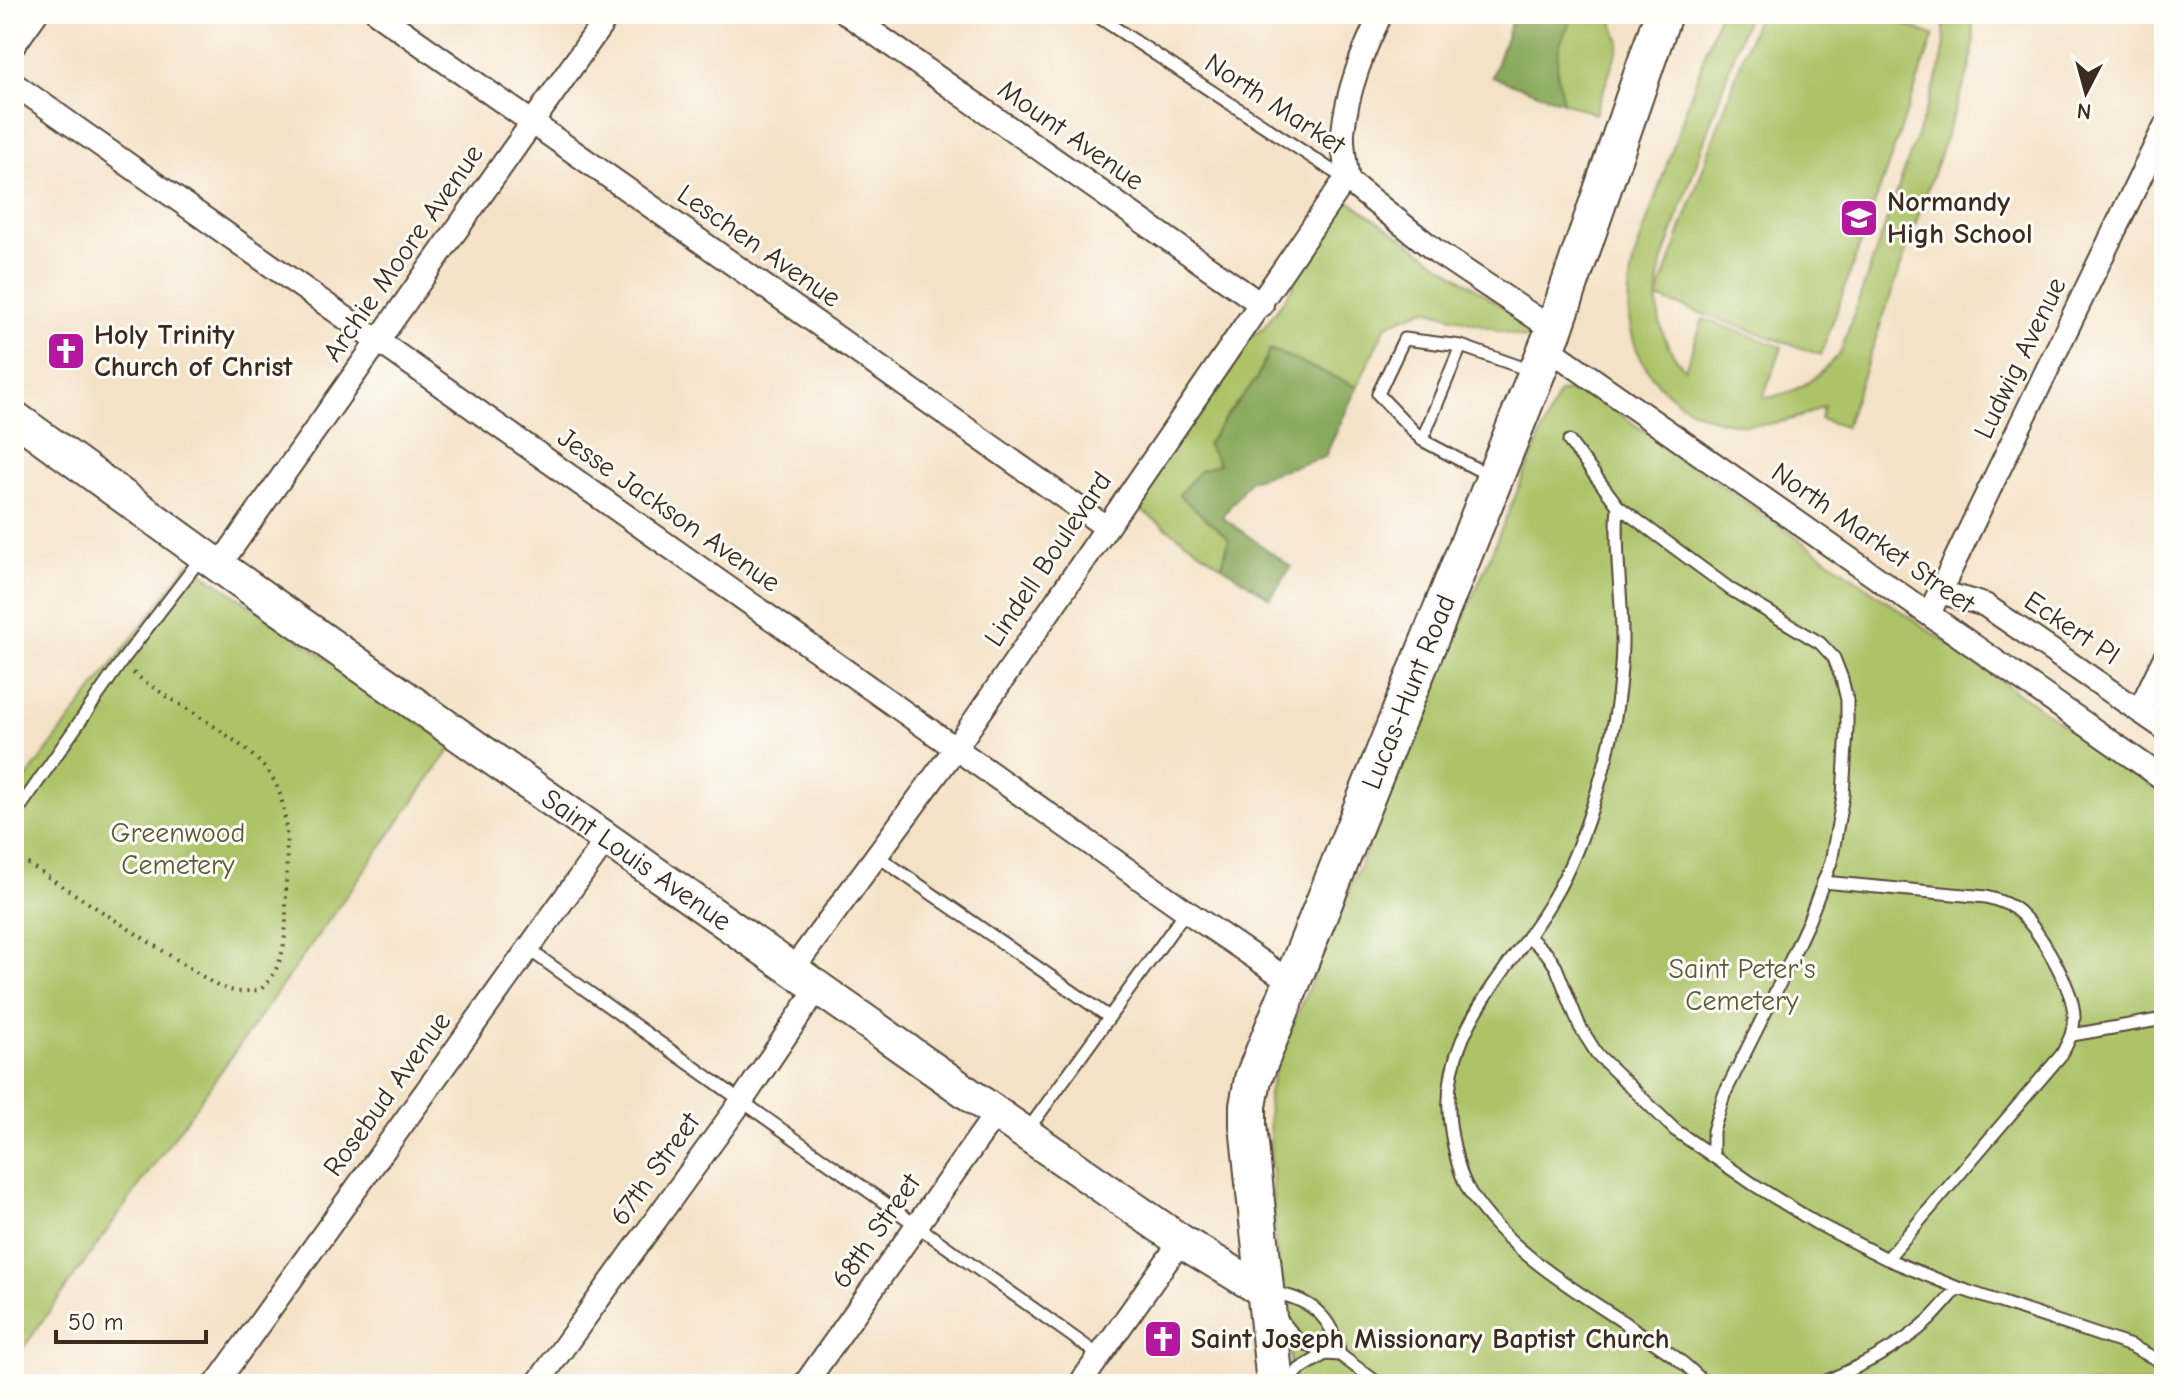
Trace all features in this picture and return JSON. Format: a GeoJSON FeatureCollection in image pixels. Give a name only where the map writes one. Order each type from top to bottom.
{"type":"FeatureCollection","features":[{"type":"Feature","properties":{"kind":"main road","name":"Lucas-Hunt Road"},"geometry":{"type":"LineString","coordinates":[[1275,1384],[1248,1106],[1253,1079],[1546,350],[1663,14]]}},
{"type":"Feature","properties":{"kind":"street"},"geometry":{"type":"LineString","coordinates":[[14,45],[36,14]]}},
{"type":"Feature","properties":{"kind":"street","name":"Leschen Avenue"},"geometry":{"type":"LineString","coordinates":[[378,14],[1106,527]]}},
{"type":"Feature","properties":{"kind":"street","name":"Archie Moore Avenue"},"geometry":{"type":"LineString","coordinates":[[211,560],[378,342],[609,14]]}},
{"type":"Feature","properties":{"kind":"street","name":"Mount Avenue"},"geometry":{"type":"LineString","coordinates":[[847,14],[1262,305]]}},
{"type":"Feature","properties":{"kind":"street"},"geometry":{"type":"LineString","coordinates":[[1348,181],[1343,134],[1351,89],[1364,49],[1381,14]]}},
{"type":"Feature","properties":{"kind":"street","name":"Jesse Jackson Avenue"},"geometry":{"type":"LineString","coordinates":[[14,84],[955,749],[1291,982]]}},
{"type":"Feature","properties":{"kind":"street","name":"Ludwig Avenue"},"geometry":{"type":"LineString","coordinates":[[1929,614],[2164,128]]}},
{"type":"Feature","properties":{"kind":"street","name":"Lindell Boulevard"},"geometry":{"type":"LineString","coordinates":[[806,978],[876,855],[955,749],[1340,187],[1348,181]]}},
{"type":"Feature","properties":{"kind":"street","name":"North Market Street"},"geometry":{"type":"LineString","coordinates":[[1348,181],[1437,252],[1546,350],[2164,779]]}},
{"type":"Feature","properties":{"kind":"street","name":"Saint Louis Avenue"},"geometry":{"type":"LineString","coordinates":[[16,424],[996,1113],[1181,1241],[1265,1292]]}},
{"type":"Feature","properties":{"kind":"street","name":"Eckert Pl"},"geometry":{"type":"LineString","coordinates":[[1940,592],[1985,605],[2164,728]]}},
{"type":"Feature","properties":{"kind":"street"},"geometry":{"type":"LineString","coordinates":[[2139,711],[2164,659]]}},
{"type":"Feature","properties":{"kind":"street","name":"Rosebud Avenue"},"geometry":{"type":"LineString","coordinates":[[216,1384],[607,839]]}},
{"type":"Feature","properties":{"kind":"street","name":"67th Street"},"geometry":{"type":"LineString","coordinates":[[537,1384],[741,1102],[806,978]]}},
{"type":"Feature","properties":{"kind":"street","name":"68th Street"},"geometry":{"type":"LineString","coordinates":[[805,1384],[996,1113]]}},
{"type":"Feature","properties":{"kind":"street"},"geometry":{"type":"LineString","coordinates":[[1080,1384],[1181,1241]]}},
{"type":"Feature","properties":{"kind":"lane","name":"North Market"},"geometry":{"type":"LineString","coordinates":[[1094,14],[1348,181]]}},
{"type":"Feature","properties":{"kind":"lane"},"geometry":{"type":"LineString","coordinates":[[1494,478],[1422,440],[1378,394],[1404,339],[1461,346],[1546,350]]}},
{"type":"Feature","properties":{"kind":"lane"},"geometry":{"type":"LineString","coordinates":[[1422,440],[1461,346]]}},
{"type":"Feature","properties":{"kind":"lane"},"geometry":{"type":"LineString","coordinates":[[1569,441],[1618,506],[1730,589],[1820,643],[1834,658],[1847,700],[1843,796],[1831,862],[1781,981],[1724,1095],[1713,1131],[1713,1156]]}},
{"type":"Feature","properties":{"kind":"lane"},"geometry":{"type":"LineString","coordinates":[[1618,506],[1616,534],[1622,644],[1618,697],[1598,789],[1579,843],[1557,891],[1470,1022],[1457,1048],[1449,1097],[1451,1129],[1459,1167],[1470,1193],[1523,1252],[1685,1363],[1705,1384]]}},
{"type":"Feature","properties":{"kind":"lane"},"geometry":{"type":"LineString","coordinates":[[14,816],[122,661],[211,560]]}},
{"type":"Feature","properties":{"kind":"lane"},"geometry":{"type":"LineString","coordinates":[[876,855],[1109,1017]]}},
{"type":"Feature","properties":{"kind":"lane"},"geometry":{"type":"LineString","coordinates":[[1823,882],[1986,897],[2004,902],[2019,912],[2052,956],[2072,999],[2072,1035],[2062,1054],[1887,1259]]}},
{"type":"Feature","properties":{"kind":"lane"},"geometry":{"type":"LineString","coordinates":[[1025,1133],[1186,911]]}},
{"type":"Feature","properties":{"kind":"lane"},"geometry":{"type":"LineString","coordinates":[[1528,936],[1556,967],[1580,1027],[1597,1054],[1675,1130],[1713,1156],[1816,1223],[1887,1259],[1958,1288],[2118,1341],[2164,1363]]}},
{"type":"Feature","properties":{"kind":"lane"},"geometry":{"type":"LineString","coordinates":[[528,949],[1100,1356]]}},
{"type":"Feature","properties":{"kind":"lane"},"geometry":{"type":"LineString","coordinates":[[2072,1035],[2164,1019]]}},
{"type":"Feature","properties":{"kind":"lane"},"geometry":{"type":"LineString","coordinates":[[1820,1384],[1862,1365],[1900,1342],[1928,1321],[1958,1288]]}},
{"type":"Feature","properties":{"kind":"lane"},"geometry":{"type":"LineString","coordinates":[[1265,1292],[1281,1321],[1297,1339],[1325,1354],[1340,1355],[1379,1384]]}},
{"type":"Feature","properties":{"kind":"lane"},"geometry":{"type":"LineString","coordinates":[[1265,1292],[1290,1296],[1321,1315],[1336,1335],[1340,1355]]}},
{"type":"Feature","properties":{"kind":"lane"},"geometry":{"type":"LineString","coordinates":[[1286,1384],[1300,1369],[1325,1354]]}},
{"type":"Feature","properties":{"kind":"path"},"geometry":{"type":"LineString","coordinates":[[14,855],[219,987],[237,992],[260,990],[275,973],[283,953],[286,866],[280,791],[273,777],[253,755],[147,685],[122,661]]}},
{"type":"Feature","properties":{"kind":"green space"},"geometry":{"type":"Polygon","coordinates":[[[1514,14],[1576,14],[1559,46],[1557,67],[1563,102],[1492,77],[1514,14]]]}},
{"type":"Feature","properties":{"kind":"green space"},"geometry":{"type":"Polygon","coordinates":[[[1576,14],[1610,14],[1620,43],[1595,114],[1563,102],[1560,89],[1557,67],[1559,46],[1576,14]]]}},
{"type":"Feature","properties":{"kind":"green space"},"geometry":{"type":"Polygon","coordinates":[[[1719,14],[1748,14],[1662,263],[1658,292],[1659,319],[1668,345],[1685,369],[1703,319],[1782,347],[1763,398],[1786,394],[1806,384],[1840,353],[1940,70],[1945,44],[1943,14],[1972,14],[1974,44],[1969,70],[1845,427],[1820,419],[1824,406],[1798,417],[1771,423],[1744,424],[1718,420],[1693,410],[1671,396],[1652,375],[1633,339],[1628,305],[1634,259],[1719,14]]]}},
{"type":"Feature","properties":{"kind":"green space"},"geometry":{"type":"Polygon","coordinates":[[[1758,14],[1873,14],[1934,35],[1821,355],[1657,298],[1758,14]]]}},
{"type":"Feature","properties":{"kind":"green space"},"geometry":{"type":"Polygon","coordinates":[[[1350,202],[1529,325],[1529,339],[1426,309],[1386,325],[1357,387],[1270,349],[1256,380],[1207,445],[1220,464],[1199,471],[1229,539],[1222,566],[1132,504],[1244,340],[1263,329],[1294,285],[1289,278],[1342,203],[1350,202]]]}},
{"type":"Feature","properties":{"kind":"green space"},"geometry":{"type":"Polygon","coordinates":[[[1270,349],[1357,387],[1325,457],[1250,480],[1222,517],[1291,567],[1270,598],[1222,566],[1229,539],[1179,495],[1199,471],[1219,464],[1207,445],[1256,380],[1270,349]]]}},
{"type":"Feature","properties":{"kind":"green space","name":"Saint Peter's Cemetery"},"geometry":{"type":"Polygon","coordinates":[[[1559,392],[1590,393],[2164,795],[2164,1384],[1293,1384],[1275,1240],[1268,1097],[1276,1065],[1559,392]]]}},
{"type":"Feature","properties":{"kind":"green space","name":"Greenwood Cemetery"},"geometry":{"type":"Polygon","coordinates":[[[189,563],[453,746],[14,1361],[14,794],[189,563]]]}},
{"type":"Feature","properties":{"kind":"place","name":"Normandy High School"},"geometry":{"type":"Point","coordinates":[1859,218]}},
{"type":"Feature","properties":{"kind":"place","name":"Holy Trinity Church of Christ"},"geometry":{"type":"Point","coordinates":[66,351]}},
{"type":"Feature","properties":{"kind":"place","name":"Saint Joseph Missionary Baptist Church"},"geometry":{"type":"Point","coordinates":[1163,1339]}}]}
